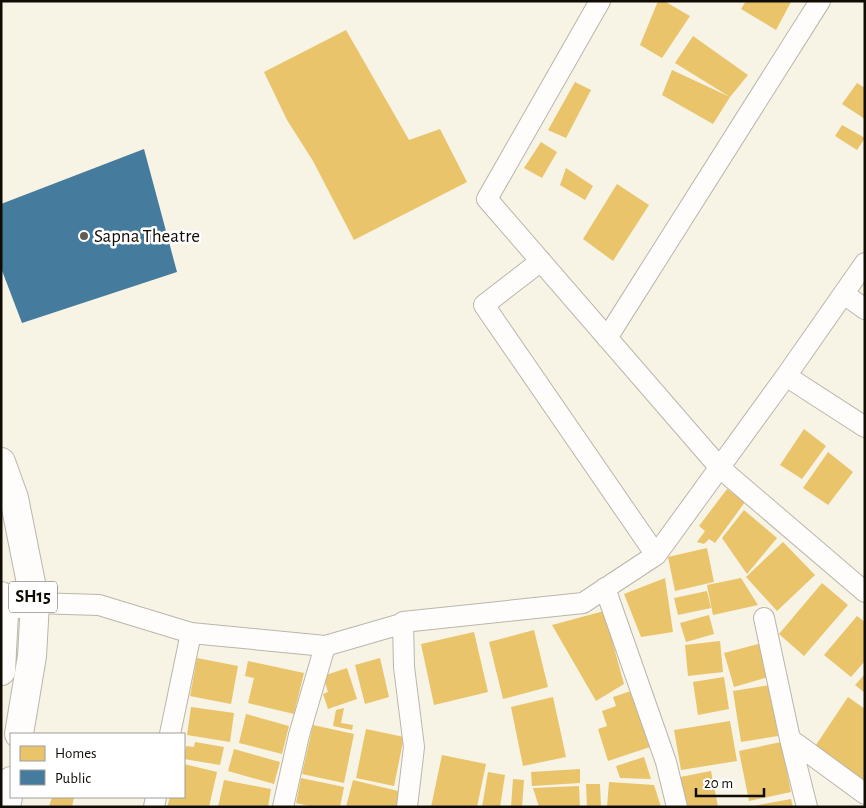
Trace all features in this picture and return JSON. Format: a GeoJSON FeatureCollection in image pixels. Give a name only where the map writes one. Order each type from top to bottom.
{"type":"FeatureCollection","features":[{"type":"Feature","properties":{"kind":"main road","name":"SH15"},"geometry":{"type":"LineString","coordinates":[[1,462],[14,498],[35,602],[32,656],[19,733]]}},
{"type":"Feature","properties":{"kind":"main road","name":"SH15"},"geometry":{"type":"LineString","coordinates":[[1,671],[3,604]]}},
{"type":"Feature","properties":{"kind":"main road"},"geometry":{"type":"LineString","coordinates":[[6,807],[10,786]]}},
{"type":"Feature","properties":{"kind":"street"},"geometry":{"type":"LineString","coordinates":[[600,1],[487,199],[720,468],[865,592]]}},
{"type":"Feature","properties":{"kind":"street"},"geometry":{"type":"LineString","coordinates":[[607,338],[820,1]]}},
{"type":"Feature","properties":{"kind":"street"},"geometry":{"type":"LineString","coordinates":[[541,261],[484,305],[656,555]]}},
{"type":"Feature","properties":{"kind":"street"},"geometry":{"type":"LineString","coordinates":[[3,604],[35,602],[99,605],[192,633],[325,646],[404,622],[583,603],[656,555],[786,376],[865,263]]}},
{"type":"Feature","properties":{"kind":"street"},"geometry":{"type":"LineString","coordinates":[[844,294],[865,309]]}},
{"type":"Feature","properties":{"kind":"street"},"geometry":{"type":"LineString","coordinates":[[786,376],[865,426]]}},
{"type":"Feature","properties":{"kind":"street"},"geometry":{"type":"LineString","coordinates":[[605,588],[666,762],[677,807]]}},
{"type":"Feature","properties":{"kind":"street"},"geometry":{"type":"LineString","coordinates":[[764,618],[807,807]]}},
{"type":"Feature","properties":{"kind":"street"},"geometry":{"type":"LineString","coordinates":[[404,622],[404,666],[414,748],[407,807]]}},
{"type":"Feature","properties":{"kind":"street"},"geometry":{"type":"LineString","coordinates":[[170,733],[192,633]]}},
{"type":"Feature","properties":{"kind":"street"},"geometry":{"type":"LineString","coordinates":[[283,807],[299,736],[325,646]]}},
{"type":"Feature","properties":{"kind":"street"},"geometry":{"type":"LineString","coordinates":[[790,739],[865,794]]}},
{"type":"Feature","properties":{"kind":"building: Homes"},"geometry":{"type":"Polygon","coordinates":[[[658,1],[664,1],[690,16],[662,58],[640,45],[658,1]]]}},
{"type":"Feature","properties":{"kind":"building: Homes"},"geometry":{"type":"Polygon","coordinates":[[[746,1],[791,2],[776,30],[741,9],[746,1]]]}},
{"type":"Feature","properties":{"kind":"building: Homes"},"geometry":{"type":"Polygon","coordinates":[[[346,30],[409,140],[440,129],[467,182],[354,240],[313,161],[287,120],[264,72],[346,30]]]}},
{"type":"Feature","properties":{"kind":"building: Homes"},"geometry":{"type":"Polygon","coordinates":[[[693,36],[748,75],[730,97],[675,63],[693,36]]]}},
{"type":"Feature","properties":{"kind":"building: Homes"},"geometry":{"type":"Polygon","coordinates":[[[672,70],[730,97],[713,124],[662,95],[672,70]]]}},
{"type":"Feature","properties":{"kind":"building: Homes"},"geometry":{"type":"Polygon","coordinates":[[[575,82],[591,90],[566,138],[548,130],[575,82]]]}},
{"type":"Feature","properties":{"kind":"building: Homes"},"geometry":{"type":"Polygon","coordinates":[[[857,83],[865,88],[865,119],[842,104],[857,83]]]}},
{"type":"Feature","properties":{"kind":"building: Homes"},"geometry":{"type":"Polygon","coordinates":[[[842,125],[865,138],[857,150],[835,136],[842,125]]]}},
{"type":"Feature","properties":{"kind":"building: Homes"},"geometry":{"type":"Polygon","coordinates":[[[541,142],[557,152],[542,178],[524,168],[541,142]]]}},
{"type":"Feature","properties":{"kind":"building: Homes"},"geometry":{"type":"Polygon","coordinates":[[[566,168],[593,186],[585,200],[560,185],[566,168]]]}},
{"type":"Feature","properties":{"kind":"building: Homes"},"geometry":{"type":"Polygon","coordinates":[[[617,184],[649,205],[613,261],[583,239],[617,184]]]}},
{"type":"Feature","properties":{"kind":"building: Homes"},"geometry":{"type":"Polygon","coordinates":[[[804,429],[826,446],[802,479],[780,465],[804,429]]]}},
{"type":"Feature","properties":{"kind":"building: Homes"},"geometry":{"type":"Polygon","coordinates":[[[828,452],[853,472],[828,505],[803,488],[828,452]]]}},
{"type":"Feature","properties":{"kind":"building: Homes"},"geometry":{"type":"Polygon","coordinates":[[[727,489],[745,502],[715,543],[709,539],[704,544],[697,542],[705,531],[699,526],[727,489]]]}},
{"type":"Feature","properties":{"kind":"building: Homes"},"geometry":{"type":"Polygon","coordinates":[[[744,510],[777,538],[747,574],[722,538],[744,510]]]}},
{"type":"Feature","properties":{"kind":"building: Homes"},"geometry":{"type":"Polygon","coordinates":[[[783,542],[815,575],[777,611],[746,577],[783,542]]]}},
{"type":"Feature","properties":{"kind":"building: Homes"},"geometry":{"type":"Polygon","coordinates":[[[707,548],[714,582],[675,591],[668,557],[707,548]]]}},
{"type":"Feature","properties":{"kind":"building: Homes"},"geometry":{"type":"Polygon","coordinates":[[[665,578],[673,632],[641,637],[624,594],[665,578]]]}},
{"type":"Feature","properties":{"kind":"building: Homes"},"geometry":{"type":"Polygon","coordinates":[[[741,578],[758,605],[713,615],[707,585],[741,578]]]}},
{"type":"Feature","properties":{"kind":"building: Homes"},"geometry":{"type":"Polygon","coordinates":[[[822,583],[848,605],[804,656],[779,634],[822,583]]]}},
{"type":"Feature","properties":{"kind":"building: Homes"},"geometry":{"type":"Polygon","coordinates":[[[707,591],[711,608],[678,615],[674,598],[707,591]]]}},
{"type":"Feature","properties":{"kind":"building: Homes"},"geometry":{"type":"Polygon","coordinates":[[[604,611],[624,684],[596,701],[552,625],[604,611]]]}},
{"type":"Feature","properties":{"kind":"building: Homes"},"geometry":{"type":"Polygon","coordinates":[[[709,615],[714,634],[686,642],[680,623],[709,615]]]}},
{"type":"Feature","properties":{"kind":"building: Homes"},"geometry":{"type":"Polygon","coordinates":[[[857,616],[865,622],[865,661],[851,677],[824,655],[857,616]]]}},
{"type":"Feature","properties":{"kind":"building: Homes"},"geometry":{"type":"Polygon","coordinates":[[[534,630],[548,687],[503,699],[489,642],[534,630]]]}},
{"type":"Feature","properties":{"kind":"building: Homes"},"geometry":{"type":"Polygon","coordinates":[[[474,632],[488,692],[434,705],[421,644],[474,632]]]}},
{"type":"Feature","properties":{"kind":"building: Homes"},"geometry":{"type":"Polygon","coordinates":[[[720,641],[723,672],[688,676],[685,645],[720,641]]]}},
{"type":"Feature","properties":{"kind":"building: Homes"},"geometry":{"type":"Polygon","coordinates":[[[766,642],[775,675],[734,687],[724,653],[766,642]]]}},
{"type":"Feature","properties":{"kind":"building: Homes"},"geometry":{"type":"Polygon","coordinates":[[[197,658],[238,666],[231,704],[190,696],[197,658]]]}},
{"type":"Feature","properties":{"kind":"building: Homes"},"geometry":{"type":"Polygon","coordinates":[[[380,658],[389,697],[365,704],[355,665],[380,658]]]}},
{"type":"Feature","properties":{"kind":"building: Homes"},"geometry":{"type":"Polygon","coordinates":[[[248,661],[304,673],[294,714],[248,703],[254,678],[245,676],[248,661]]]}},
{"type":"Feature","properties":{"kind":"building: Homes"},"geometry":{"type":"Polygon","coordinates":[[[347,668],[357,699],[328,709],[323,694],[328,692],[323,676],[347,668]]]}},
{"type":"Feature","properties":{"kind":"building: Homes"},"geometry":{"type":"Polygon","coordinates":[[[865,674],[865,693],[855,685],[865,674]]]}},
{"type":"Feature","properties":{"kind":"building: Homes"},"geometry":{"type":"Polygon","coordinates":[[[724,677],[729,709],[698,715],[693,682],[724,677]]]}},
{"type":"Feature","properties":{"kind":"building: Homes"},"geometry":{"type":"Polygon","coordinates":[[[770,685],[778,736],[741,742],[733,691],[770,685]]]}},
{"type":"Feature","properties":{"kind":"building: Homes"},"geometry":{"type":"Polygon","coordinates":[[[631,691],[650,747],[608,761],[598,729],[607,726],[602,711],[616,706],[613,697],[631,691]]]}},
{"type":"Feature","properties":{"kind":"building: Homes"},"geometry":{"type":"Polygon","coordinates":[[[553,697],[566,757],[523,766],[511,707],[553,697]]]}},
{"type":"Feature","properties":{"kind":"building: Homes"},"geometry":{"type":"Polygon","coordinates":[[[848,697],[865,709],[865,783],[814,748],[848,697]]]}},
{"type":"Feature","properties":{"kind":"building: Homes"},"geometry":{"type":"Polygon","coordinates":[[[191,707],[234,713],[230,742],[187,735],[191,707]]]}},
{"type":"Feature","properties":{"kind":"building: Homes"},"geometry":{"type":"Polygon","coordinates":[[[344,708],[341,723],[353,725],[352,730],[333,726],[336,710],[344,708]]]}},
{"type":"Feature","properties":{"kind":"building: Homes"},"geometry":{"type":"Polygon","coordinates":[[[246,714],[289,726],[282,754],[239,743],[246,714]]]}},
{"type":"Feature","properties":{"kind":"building: Homes"},"geometry":{"type":"Polygon","coordinates":[[[730,721],[737,761],[681,770],[674,730],[730,721]]]}},
{"type":"Feature","properties":{"kind":"building: Homes"},"geometry":{"type":"Polygon","coordinates":[[[313,725],[354,734],[344,783],[302,774],[313,725]]]}},
{"type":"Feature","properties":{"kind":"building: Homes"},"geometry":{"type":"Polygon","coordinates":[[[366,729],[404,737],[394,786],[356,778],[366,729]]]}},
{"type":"Feature","properties":{"kind":"building: Homes"},"geometry":{"type":"Polygon","coordinates":[[[195,742],[224,747],[220,765],[185,759],[186,746],[194,747],[195,742]]]}},
{"type":"Feature","properties":{"kind":"building: Homes"},"geometry":{"type":"Polygon","coordinates":[[[781,742],[791,792],[749,801],[739,751],[781,742]]]}},
{"type":"Feature","properties":{"kind":"building: Homes"},"geometry":{"type":"Polygon","coordinates":[[[234,749],[280,762],[274,784],[228,771],[234,749]]]}},
{"type":"Feature","properties":{"kind":"building: Homes"},"geometry":{"type":"Polygon","coordinates":[[[442,755],[486,764],[477,807],[431,807],[442,755]]]}},
{"type":"Feature","properties":{"kind":"building: Homes"},"geometry":{"type":"Polygon","coordinates":[[[644,757],[651,779],[620,778],[616,766],[644,757]]]}},
{"type":"Feature","properties":{"kind":"building: Homes"},"geometry":{"type":"Polygon","coordinates":[[[185,764],[217,772],[209,807],[167,807],[170,798],[185,798],[185,764]]]}},
{"type":"Feature","properties":{"kind":"building: Homes"},"geometry":{"type":"Polygon","coordinates":[[[580,769],[580,783],[532,786],[531,772],[580,769]]]}},
{"type":"Feature","properties":{"kind":"building: Homes"},"geometry":{"type":"Polygon","coordinates":[[[711,771],[718,807],[686,807],[680,777],[711,771]]]}},
{"type":"Feature","properties":{"kind":"building: Homes"},"geometry":{"type":"Polygon","coordinates":[[[488,772],[505,775],[500,807],[482,807],[488,772]]]}},
{"type":"Feature","properties":{"kind":"building: Homes"},"geometry":{"type":"Polygon","coordinates":[[[301,778],[344,787],[340,807],[314,807],[296,803],[301,778]]]}},
{"type":"Feature","properties":{"kind":"building: Homes"},"geometry":{"type":"Polygon","coordinates":[[[513,779],[524,780],[522,807],[511,807],[513,779]]]}},
{"type":"Feature","properties":{"kind":"building: Homes"},"geometry":{"type":"Polygon","coordinates":[[[224,780],[271,789],[268,807],[218,807],[224,780]]]}},
{"type":"Feature","properties":{"kind":"building: Homes"},"geometry":{"type":"Polygon","coordinates":[[[353,780],[402,792],[399,807],[346,807],[353,780]]]}},
{"type":"Feature","properties":{"kind":"building: Homes"},"geometry":{"type":"Polygon","coordinates":[[[609,782],[654,785],[661,807],[607,807],[609,782]]]}},
{"type":"Feature","properties":{"kind":"building: Homes"},"geometry":{"type":"Polygon","coordinates":[[[586,784],[600,784],[601,807],[587,807],[586,784]]]}},
{"type":"Feature","properties":{"kind":"building: Homes"},"geometry":{"type":"Polygon","coordinates":[[[579,786],[580,807],[539,807],[533,788],[579,786]]]}},
{"type":"Feature","properties":{"kind":"building: Homes"},"geometry":{"type":"Polygon","coordinates":[[[52,798],[74,798],[72,807],[49,807],[52,798]]]}},
{"type":"Feature","properties":{"kind":"building: Homes"},"geometry":{"type":"Polygon","coordinates":[[[791,799],[793,807],[753,807],[753,806],[791,799]]]}},
{"type":"Feature","properties":{"kind":"building: Public","name":"Sapna Theatre"},"geometry":{"type":"Polygon","coordinates":[[[144,149],[177,272],[22,323],[1,268],[1,204],[144,149]]]}},
{"type":"Feature","properties":{"kind":"place","name":"Sapna Theatre"},"geometry":{"type":"Point","coordinates":[84,236]}}]}
